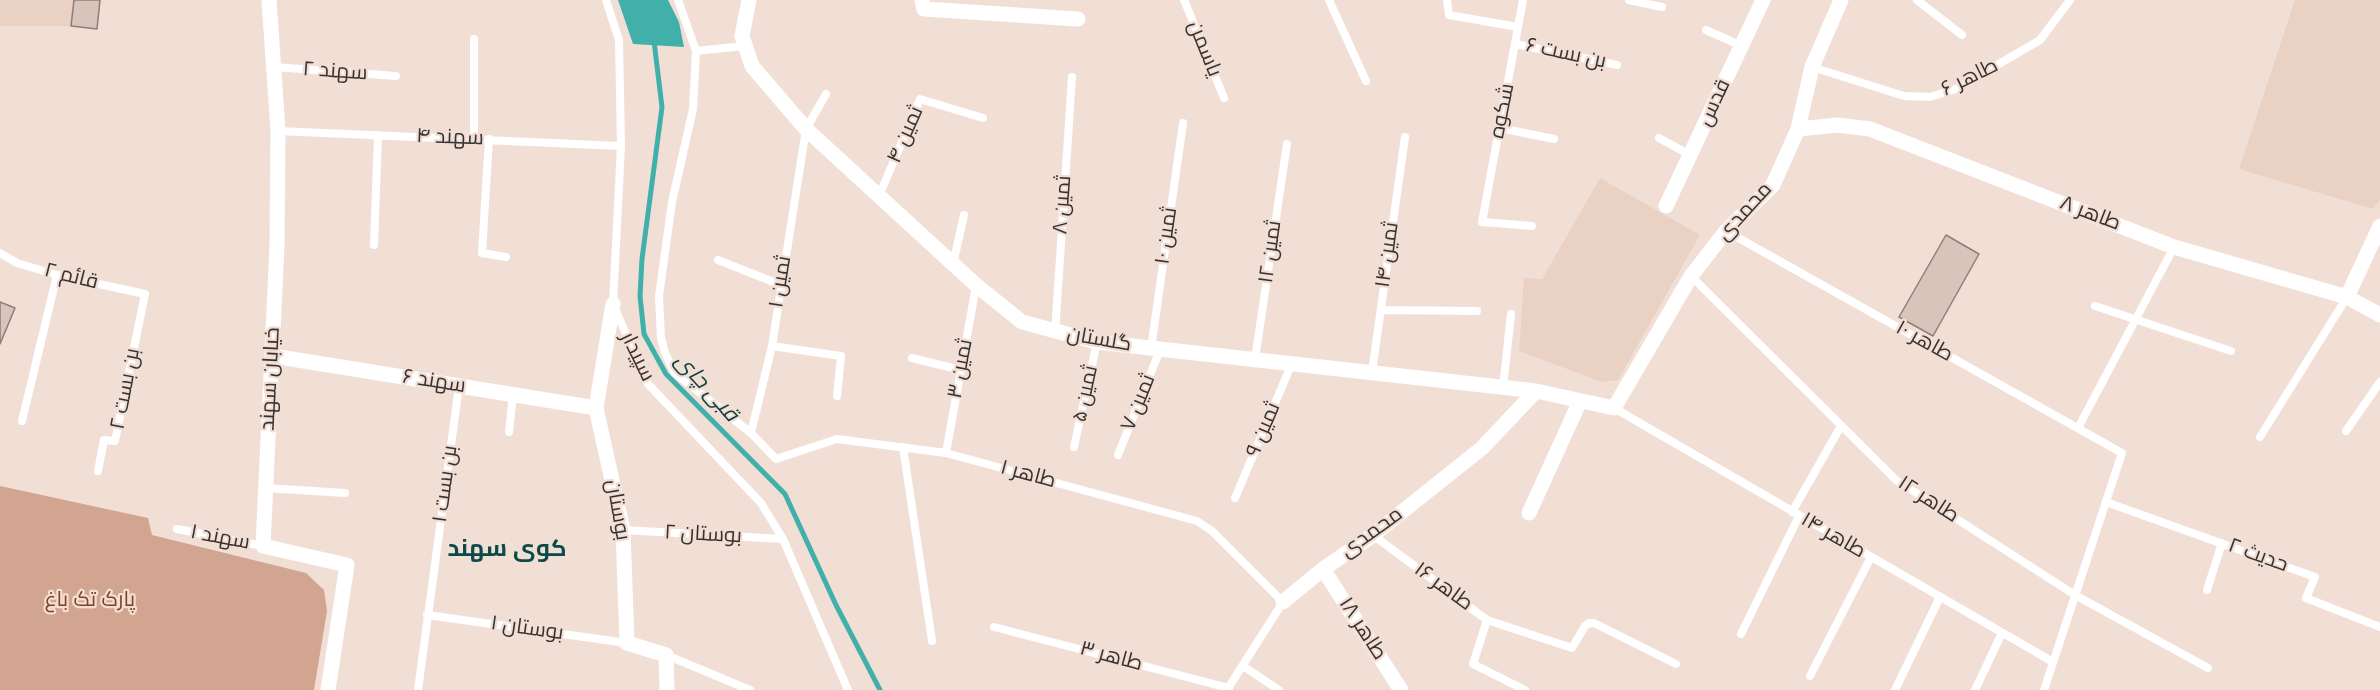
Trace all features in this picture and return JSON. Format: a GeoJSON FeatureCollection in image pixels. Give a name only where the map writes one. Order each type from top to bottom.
{"type":"FeatureCollection","features":[{"type":"Feature","properties":{"kind":"street","name":"خیابان سهند"},"geometry":{"type":"LineString","coordinates":[[262,546],[273,356],[278,131],[269,0]]}},
{"type":"Feature","properties":{"kind":"street","name":"گلستان"},"geometry":{"type":"LineString","coordinates":[[749,0],[743,28],[744,46],[752,66],[806,129],[976,285],[1022,322],[1055,333],[1097,342],[1536,391],[1614,408]]}},
{"type":"Feature","properties":{"kind":"street","name":"قدس"},"geometry":{"type":"LineString","coordinates":[[1666,206],[1764,0]]}},
{"type":"Feature","properties":{"kind":"street","name":"محمدی"},"geometry":{"type":"LineString","coordinates":[[1614,408],[1691,276],[1726,231],[1773,184],[1798,129],[1812,67],[1841,0]]}},
{"type":"Feature","properties":{"kind":"street"},"geometry":{"type":"LineString","coordinates":[[923,4],[1078,19]]}},
{"type":"Feature","properties":{"kind":"street","name":"طاهر ۸"},"geometry":{"type":"LineString","coordinates":[[1798,129],[1837,125],[1870,129],[2174,247],[2347,297],[2380,315]]}},
{"type":"Feature","properties":{"kind":"street"},"geometry":{"type":"LineString","coordinates":[[2347,297],[2380,226]]}},
{"type":"Feature","properties":{"kind":"street","name":"بوستان"},"geometry":{"type":"LineString","coordinates":[[613,304],[596,408],[623,530],[627,643]]}},
{"type":"Feature","properties":{"kind":"street","name":"سهند ۶"},"geometry":{"type":"LineString","coordinates":[[273,356],[596,408]]}},
{"type":"Feature","properties":{"kind":"street","name":"محمدی"},"geometry":{"type":"LineString","coordinates":[[1283,602],[1323,569],[1373,535],[1482,448],[1536,391]]}},
{"type":"Feature","properties":{"kind":"street"},"geometry":{"type":"LineString","coordinates":[[1529,513],[1580,400]]}},
{"type":"Feature","properties":{"kind":"street"},"geometry":{"type":"LineString","coordinates":[[262,546],[347,565],[328,690]]}},
{"type":"Feature","properties":{"kind":"street","name":"طاهر ۱۸"},"geometry":{"type":"LineString","coordinates":[[1323,569],[1401,690]]}},
{"type":"Feature","properties":{"kind":"street"},"geometry":{"type":"LineString","coordinates":[[627,643],[666,655],[667,690]]}},
{"type":"Feature","properties":{"kind":"lane","name":"سپیدار"},"geometry":{"type":"LineString","coordinates":[[606,0],[619,40],[621,146],[613,304],[648,384],[761,503],[783,539],[848,690]]}},
{"type":"Feature","properties":{"kind":"lane"},"geometry":{"type":"LineString","coordinates":[[678,0],[696,51],[693,109],[672,202],[659,296],[659,324],[665,353],[675,373],[752,433]]}},
{"type":"Feature","properties":{"kind":"lane","name":"یاسمن"},"geometry":{"type":"LineString","coordinates":[[1184,0],[1224,98]]}},
{"type":"Feature","properties":{"kind":"lane"},"geometry":{"type":"LineString","coordinates":[[1329,0],[1366,81]]}},
{"type":"Feature","properties":{"kind":"lane"},"geometry":{"type":"LineString","coordinates":[[1447,0],[1449,15],[1518,27]]}},
{"type":"Feature","properties":{"kind":"lane","name":"شکوه"},"geometry":{"type":"LineString","coordinates":[[1523,0],[1482,222],[1532,226]]}},
{"type":"Feature","properties":{"kind":"lane"},"geometry":{"type":"LineString","coordinates":[[1629,0],[1662,7]]}},
{"type":"Feature","properties":{"kind":"lane"},"geometry":{"type":"LineString","coordinates":[[1917,0],[1962,35]]}},
{"type":"Feature","properties":{"kind":"lane","name":"طاهر ۶"},"geometry":{"type":"LineString","coordinates":[[1812,67],[1904,96],[1930,97],[1956,89],[2040,40],[2070,0]]}},
{"type":"Feature","properties":{"kind":"lane"},"geometry":{"type":"LineString","coordinates":[[1706,30],[1742,46]]}},
{"type":"Feature","properties":{"kind":"lane"},"geometry":{"type":"LineString","coordinates":[[474,39],[474,139]]}},
{"type":"Feature","properties":{"kind":"lane","name":"بن بست ۶"},"geometry":{"type":"LineString","coordinates":[[1515,44],[1617,65]]}},
{"type":"Feature","properties":{"kind":"lane"},"geometry":{"type":"LineString","coordinates":[[696,51],[744,46]]}},
{"type":"Feature","properties":{"kind":"lane","name":"سهند ۲"},"geometry":{"type":"LineString","coordinates":[[274,67],[396,76]]}},
{"type":"Feature","properties":{"kind":"lane","name":"ثمین ۸"},"geometry":{"type":"LineString","coordinates":[[1055,333],[1072,77]]}},
{"type":"Feature","properties":{"kind":"lane"},"geometry":{"type":"LineString","coordinates":[[806,129],[826,94]]}},
{"type":"Feature","properties":{"kind":"lane","name":"ثمین ۴"},"geometry":{"type":"LineString","coordinates":[[879,196],[920,99],[983,118]]}},
{"type":"Feature","properties":{"kind":"lane","name":"ثمین ۱۰"},"geometry":{"type":"LineString","coordinates":[[1156,350],[1183,123]]}},
{"type":"Feature","properties":{"kind":"lane"},"geometry":{"type":"LineString","coordinates":[[1500,128],[1554,139]]}},
{"type":"Feature","properties":{"kind":"lane","name":"ثمین ۱"},"geometry":{"type":"LineString","coordinates":[[752,433],[772,346],[806,129]]}},
{"type":"Feature","properties":{"kind":"lane","name":"سهند ۴"},"geometry":{"type":"LineString","coordinates":[[278,131],[621,146]]}},
{"type":"Feature","properties":{"kind":"lane"},"geometry":{"type":"LineString","coordinates":[[374,244],[378,135]]}},
{"type":"Feature","properties":{"kind":"lane","name":"ثمین ۱۴"},"geometry":{"type":"LineString","coordinates":[[1372,372],[1405,137]]}},
{"type":"Feature","properties":{"kind":"lane"},"geometry":{"type":"LineString","coordinates":[[1659,138],[1690,155]]}},
{"type":"Feature","properties":{"kind":"lane"},"geometry":{"type":"LineString","coordinates":[[489,139],[482,253],[506,257]]}},
{"type":"Feature","properties":{"kind":"lane","name":"ثمین ۱۲"},"geometry":{"type":"LineString","coordinates":[[1255,359],[1287,144]]}},
{"type":"Feature","properties":{"kind":"lane"},"geometry":{"type":"LineString","coordinates":[[953,264],[964,215]]}},
{"type":"Feature","properties":{"kind":"lane","name":"طاهر ۱۰"},"geometry":{"type":"LineString","coordinates":[[1726,231],[2122,453],[2106,502]]}},
{"type":"Feature","properties":{"kind":"lane"},"geometry":{"type":"LineString","coordinates":[[2078,428],[2174,247]]}},
{"type":"Feature","properties":{"kind":"lane","name":"قائم ۲"},"geometry":{"type":"LineString","coordinates":[[0,253],[17,263],[57,275],[145,294]]}},
{"type":"Feature","properties":{"kind":"lane"},"geometry":{"type":"LineString","coordinates":[[718,260],[781,285]]}},
{"type":"Feature","properties":{"kind":"lane"},"geometry":{"type":"LineString","coordinates":[[22,421],[57,275]]}},
{"type":"Feature","properties":{"kind":"lane","name":"طاهر ۱۲"},"geometry":{"type":"LineString","coordinates":[[1691,276],[1896,480],[2075,595],[2208,668]]}},
{"type":"Feature","properties":{"kind":"lane","name":"ثمین ۳"},"geometry":{"type":"LineString","coordinates":[[946,453],[976,285]]}},
{"type":"Feature","properties":{"kind":"lane","name":"بن بست ۲"},"geometry":{"type":"LineString","coordinates":[[98,471],[104,440],[115,441],[145,294]]}},
{"type":"Feature","properties":{"kind":"lane"},"geometry":{"type":"LineString","coordinates":[[2260,437],[2347,297]]}},
{"type":"Feature","properties":{"kind":"lane"},"geometry":{"type":"LineString","coordinates":[[2096,306],[2231,351]]}},
{"type":"Feature","properties":{"kind":"lane"},"geometry":{"type":"LineString","coordinates":[[1381,310],[1477,311]]}},
{"type":"Feature","properties":{"kind":"lane"},"geometry":{"type":"LineString","coordinates":[[1503,388],[1512,314]]}},
{"type":"Feature","properties":{"kind":"lane","name":"ثمین ۵"},"geometry":{"type":"LineString","coordinates":[[1074,447],[1097,342]]}},
{"type":"Feature","properties":{"kind":"lane"},"geometry":{"type":"LineString","coordinates":[[772,346],[841,356],[837,396]]}},
{"type":"Feature","properties":{"kind":"lane","name":"ثمین ۷"},"geometry":{"type":"LineString","coordinates":[[1118,455],[1156,350]]}},
{"type":"Feature","properties":{"kind":"lane"},"geometry":{"type":"LineString","coordinates":[[912,358],[961,370]]}},
{"type":"Feature","properties":{"kind":"lane","name":"ثمین ۹"},"geometry":{"type":"LineString","coordinates":[[1235,498],[1292,363]]}},
{"type":"Feature","properties":{"kind":"lane"},"geometry":{"type":"LineString","coordinates":[[2346,430],[2380,382]]}},
{"type":"Feature","properties":{"kind":"lane","name":"بن بست ۱"},"geometry":{"type":"LineString","coordinates":[[418,690],[459,386]]}},
{"type":"Feature","properties":{"kind":"lane"},"geometry":{"type":"LineString","coordinates":[[509,432],[513,394]]}},
{"type":"Feature","properties":{"kind":"lane","name":"طاهر ۱۴"},"geometry":{"type":"LineString","coordinates":[[1614,408],[2053,662]]}},
{"type":"Feature","properties":{"kind":"lane"},"geometry":{"type":"LineString","coordinates":[[1741,634],[1796,514],[1841,426]]}},
{"type":"Feature","properties":{"kind":"lane","name":"طاهر ۱"},"geometry":{"type":"LineString","coordinates":[[752,433],[776,459],[837,440],[946,453],[1197,521],[1212,531],[1283,602]]}},
{"type":"Feature","properties":{"kind":"lane"},"geometry":{"type":"LineString","coordinates":[[903,447],[932,641]]}},
{"type":"Feature","properties":{"kind":"lane"},"geometry":{"type":"LineString","coordinates":[[264,488],[345,493]]}},
{"type":"Feature","properties":{"kind":"lane"},"geometry":{"type":"LineString","coordinates":[[2044,690],[2106,502]]}},
{"type":"Feature","properties":{"kind":"lane","name":"حدیث ۲"},"geometry":{"type":"LineString","coordinates":[[2106,502],[2315,577],[2306,598],[2380,627]]}},
{"type":"Feature","properties":{"kind":"lane","name":"سهند ۱"},"geometry":{"type":"LineString","coordinates":[[177,529],[262,546]]}},
{"type":"Feature","properties":{"kind":"lane","name":"بوستان ۲"},"geometry":{"type":"LineString","coordinates":[[623,530],[783,539]]}},
{"type":"Feature","properties":{"kind":"lane","name":"طاهر ۱۶"},"geometry":{"type":"LineString","coordinates":[[1373,535],[1487,620],[1473,664],[1525,690]]}},
{"type":"Feature","properties":{"kind":"lane"},"geometry":{"type":"LineString","coordinates":[[2207,590],[2222,543]]}},
{"type":"Feature","properties":{"kind":"lane"},"geometry":{"type":"LineString","coordinates":[[1810,676],[1871,557]]}},
{"type":"Feature","properties":{"kind":"lane"},"geometry":{"type":"LineString","coordinates":[[1895,690],[1941,597]]}},
{"type":"Feature","properties":{"kind":"lane","name":"محمدی"},"geometry":{"type":"LineString","coordinates":[[1228,689],[1283,602]]}},
{"type":"Feature","properties":{"kind":"lane","name":"بوستان ۱"},"geometry":{"type":"LineString","coordinates":[[428,615],[627,643]]}},
{"type":"Feature","properties":{"kind":"lane"},"geometry":{"type":"LineString","coordinates":[[1487,620],[1572,648],[1585,626],[1594,623],[1676,664]]}},
{"type":"Feature","properties":{"kind":"lane","name":"طاهر ۳"},"geometry":{"type":"LineString","coordinates":[[994,627],[1228,689]]}},
{"type":"Feature","properties":{"kind":"lane"},"geometry":{"type":"LineString","coordinates":[[1975,690],[2002,633]]}},
{"type":"Feature","properties":{"kind":"lane"},"geometry":{"type":"LineString","coordinates":[[666,655],[750,690]]}},
{"type":"Feature","properties":{"kind":"lane"},"geometry":{"type":"LineString","coordinates":[[1243,666],[1279,690]]}},
{"type":"Feature","properties":{"kind":"shaded area"},"geometry":{"type":"Polygon","coordinates":[[[0,0],[74,0],[71,26],[0,26],[0,0]]]}},
{"type":"Feature","properties":{"kind":"shaded area"},"geometry":{"type":"Polygon","coordinates":[[[2295,0],[2380,0],[2380,200],[2373,209],[2239,169],[2295,0]]]}},
{"type":"Feature","properties":{"kind":"shaded area"},"geometry":{"type":"Polygon","coordinates":[[[1600,178],[1700,235],[1618,380],[1602,382],[1519,351],[1524,278],[1542,279],[1600,178]]]}},
{"type":"Feature","properties":{"kind":"green space","name":"پارک تک باغ"},"geometry":{"type":"Polygon","coordinates":[[[0,486],[148,518],[152,535],[306,573],[324,590],[327,611],[314,690],[0,690],[0,486]]]}},
{"type":"Feature","properties":{"kind":"water"},"geometry":{"type":"Polygon","coordinates":[[[618,0],[668,0],[679,22],[684,47],[633,44],[618,0]]]}},
{"type":"Feature","properties":{"kind":"building"},"geometry":{"type":"Polygon","coordinates":[[[74,0],[100,0],[97,29],[71,26],[74,0]]]}},
{"type":"Feature","properties":{"kind":"building"},"geometry":{"type":"Polygon","coordinates":[[[1946,235],[1979,254],[1933,336],[1899,317],[1946,235]]]}},
{"type":"Feature","properties":{"kind":"building"},"geometry":{"type":"Polygon","coordinates":[[[0,302],[15,308],[0,344],[0,302]]]}},
{"type":"Feature","properties":{"kind":"waterway","name":"قبی چای"},"geometry":{"type":"LineString","coordinates":[[654,41],[662,107],[642,259],[640,296],[644,334],[666,374],[785,494],[836,605],[880,690]]}},
{"type":"Feature","properties":{"kind":"district","name":"کوی سهند"},"geometry":{"type":"Point","coordinates":[507,550]}}]}
